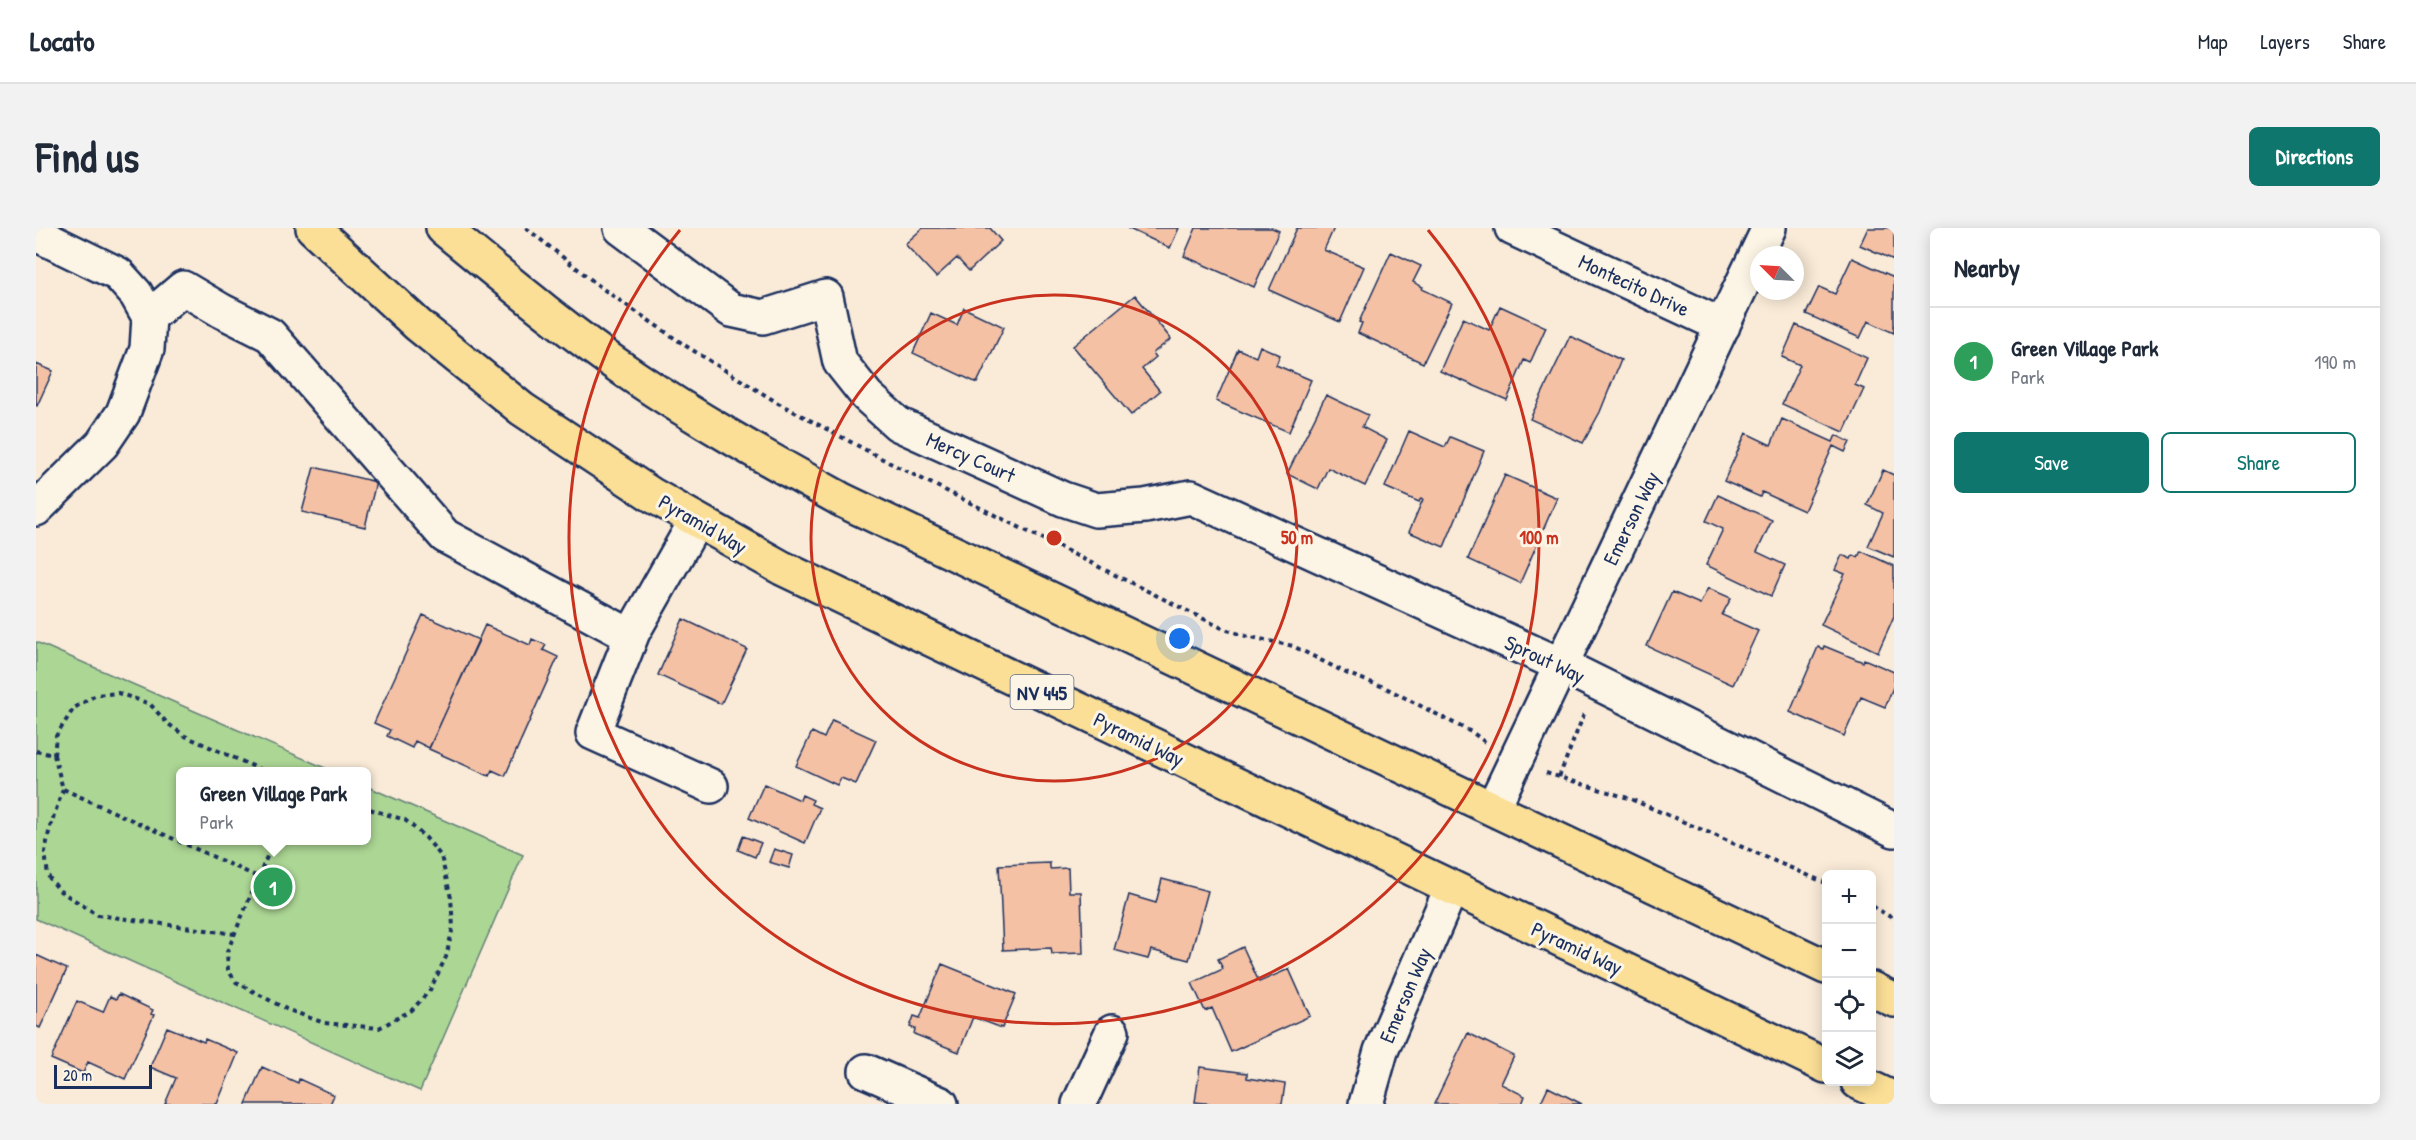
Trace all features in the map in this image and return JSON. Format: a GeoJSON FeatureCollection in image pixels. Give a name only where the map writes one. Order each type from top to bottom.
{"type":"FeatureCollection","features":[{"type":"Feature","properties":{"kind":"main road","name":"Pyramid Way"},"geometry":{"type":"LineString","coordinates":[[313,228],[418,325],[522,409],[696,521],[782,568],[1451,889],[1822,1064]]}},
{"type":"Feature","properties":{"kind":"main road"},"geometry":{"type":"LineString","coordinates":[[443,228],[534,303],[633,375],[733,440],[844,501],[1822,965]]}},
{"type":"Feature","properties":{"kind":"main road"},"geometry":{"type":"LineString","coordinates":[[1876,991],[1894,1000]]}},
{"type":"Feature","properties":{"kind":"main road"},"geometry":{"type":"LineString","coordinates":[[1866,1086],[1894,1099]]}},
{"type":"Feature","properties":{"kind":"street","name":"Mercy Court"},"geometry":{"type":"LineString","coordinates":[[621,228],[731,310],[763,317],[826,297],[840,362],[867,396],[898,424],[1063,499],[1096,510],[1145,506],[1191,497]]}},
{"type":"Feature","properties":{"kind":"street","name":"Montecito Drive"},"geometry":{"type":"LineString","coordinates":[[1512,228],[1723,326]]}},
{"type":"Feature","properties":{"kind":"street","name":"Emerson Way"},"geometry":{"type":"LineString","coordinates":[[1493,808],[1769,228]]}},
{"type":"Feature","properties":{"kind":"street"},"geometry":{"type":"LineString","coordinates":[[36,234],[118,274],[136,294],[149,317],[147,349],[123,413],[102,444],[36,509]]}},
{"type":"Feature","properties":{"kind":"street"},"geometry":{"type":"LineString","coordinates":[[149,317],[183,288],[270,335],[445,536],[625,633],[633,632]]}},
{"type":"Feature","properties":{"kind":"street","name":"Sprout Way"},"geometry":{"type":"LineString","coordinates":[[1191,497],[1561,665],[1894,830]]}},
{"type":"Feature","properties":{"kind":"street"},"geometry":{"type":"LineString","coordinates":[[696,521],[633,632],[593,733],[711,786]]}},
{"type":"Feature","properties":{"kind":"street","name":"Emerson Way"},"geometry":{"type":"LineString","coordinates":[[1366,1104],[1381,1051],[1451,889]]}},
{"type":"Feature","properties":{"kind":"street"},"geometry":{"type":"LineString","coordinates":[[1079,1104],[1112,1032]]}},
{"type":"Feature","properties":{"kind":"street"},"geometry":{"type":"LineString","coordinates":[[867,1071],[941,1104]]}},
{"type":"Feature","properties":{"kind":"path"},"geometry":{"type":"LineString","coordinates":[[526,228],[603,289],[686,346],[778,402],[892,465],[1224,629],[1293,646],[1347,674],[1384,687],[1544,773],[1628,798],[1822,881]]}},
{"type":"Feature","properties":{"kind":"path"},"geometry":{"type":"LineString","coordinates":[[1559,777],[1596,683]]}},
{"type":"Feature","properties":{"kind":"path"},"geometry":{"type":"LineString","coordinates":[[235,933],[98,915],[60,891],[48,876],[45,852],[50,827],[63,789],[54,755],[56,736],[74,708],[96,695],[118,693],[150,704],[167,723],[184,736],[257,767]]}},
{"type":"Feature","properties":{"kind":"path"},"geometry":{"type":"LineString","coordinates":[[36,751],[54,755]]}},
{"type":"Feature","properties":{"kind":"path"},"geometry":{"type":"LineString","coordinates":[[63,789],[176,840]]}},
{"type":"Feature","properties":{"kind":"path"},"geometry":{"type":"LineString","coordinates":[[272,845],[227,952],[228,970],[236,982],[286,1010],[324,1023],[379,1028],[412,1010],[430,990],[446,957],[453,927],[451,898],[441,856],[426,838],[405,820],[371,810]]}},
{"type":"Feature","properties":{"kind":"path"},"geometry":{"type":"LineString","coordinates":[[187,845],[258,877]]}},
{"type":"Feature","properties":{"kind":"path"},"geometry":{"type":"LineString","coordinates":[[1876,908],[1894,919]]}},
{"type":"Feature","properties":{"kind":"green space"},"geometry":{"type":"Polygon","coordinates":[[[36,642],[323,767],[176,767],[176,845],[371,845],[371,788],[523,855],[420,1091],[36,919],[36,642]]]}},
{"type":"Feature","properties":{"kind":"building"},"geometry":{"type":"Polygon","coordinates":[[[923,228],[990,228],[1001,241],[969,271],[957,258],[936,277],[905,244],[923,228]]]}},
{"type":"Feature","properties":{"kind":"building"},"geometry":{"type":"Polygon","coordinates":[[[1127,228],[1179,228],[1170,248],[1127,228]]]}},
{"type":"Feature","properties":{"kind":"building"},"geometry":{"type":"Polygon","coordinates":[[[1196,228],[1272,228],[1279,231],[1254,287],[1184,256],[1196,228]]]}},
{"type":"Feature","properties":{"kind":"building"},"geometry":{"type":"Polygon","coordinates":[[[1297,228],[1334,228],[1324,250],[1364,267],[1340,322],[1269,290],[1297,228]]]}},
{"type":"Feature","properties":{"kind":"building"},"geometry":{"type":"Polygon","coordinates":[[[1868,228],[1894,228],[1894,260],[1860,245],[1868,228]]]}},
{"type":"Feature","properties":{"kind":"building"},"geometry":{"type":"Polygon","coordinates":[[[1391,252],[1421,266],[1413,282],[1423,287],[1422,289],[1452,303],[1423,363],[1358,333],[1362,323],[1359,322],[1391,252]]]}},
{"type":"Feature","properties":{"kind":"building"},"geometry":{"type":"Polygon","coordinates":[[[1852,258],[1894,277],[1894,333],[1868,321],[1860,338],[1806,314],[1819,287],[1835,294],[1852,258]]]}},
{"type":"Feature","properties":{"kind":"building"},"geometry":{"type":"Polygon","coordinates":[[[1135,295],[1171,339],[1153,353],[1156,357],[1142,369],[1160,391],[1131,415],[1073,346],[1135,295]]]}},
{"type":"Feature","properties":{"kind":"building"},"geometry":{"type":"Polygon","coordinates":[[[1500,306],[1546,327],[1530,363],[1524,360],[1507,400],[1440,371],[1463,318],[1489,330],[1500,306]]]}},
{"type":"Feature","properties":{"kind":"building"},"geometry":{"type":"Polygon","coordinates":[[[964,308],[1004,327],[977,383],[913,353],[931,313],[957,325],[964,308]]]}},
{"type":"Feature","properties":{"kind":"building"},"geometry":{"type":"Polygon","coordinates":[[[1796,325],[1867,358],[1855,385],[1864,389],[1844,432],[1782,404],[1800,365],[1782,357],[1796,325]]]}},
{"type":"Feature","properties":{"kind":"building"},"geometry":{"type":"Polygon","coordinates":[[[1570,336],[1621,360],[1600,412],[1583,443],[1530,419],[1570,336]]]}},
{"type":"Feature","properties":{"kind":"building"},"geometry":{"type":"Polygon","coordinates":[[[1260,346],[1280,355],[1276,365],[1311,380],[1289,432],[1216,401],[1238,349],[1256,357],[1260,346]]]}},
{"type":"Feature","properties":{"kind":"building"},"geometry":{"type":"Polygon","coordinates":[[[36,364],[53,371],[37,406],[36,405],[36,364]]]}},
{"type":"Feature","properties":{"kind":"building"},"geometry":{"type":"Polygon","coordinates":[[[1326,395],[1368,415],[1362,427],[1387,440],[1365,486],[1328,468],[1318,489],[1287,474],[1326,395]]]}},
{"type":"Feature","properties":{"kind":"building"},"geometry":{"type":"Polygon","coordinates":[[[1782,419],[1833,442],[1836,435],[1850,442],[1845,452],[1833,446],[1804,511],[1762,492],[1760,497],[1724,481],[1746,433],[1771,445],[1782,419]]]}},
{"type":"Feature","properties":{"kind":"building"},"geometry":{"type":"Polygon","coordinates":[[[1409,431],[1445,447],[1450,437],[1484,451],[1444,547],[1409,532],[1423,499],[1421,498],[1419,502],[1385,487],[1409,431]]]}},
{"type":"Feature","properties":{"kind":"building"},"geometry":{"type":"Polygon","coordinates":[[[314,467],[376,482],[365,527],[302,512],[314,467]]]}},
{"type":"Feature","properties":{"kind":"building"},"geometry":{"type":"Polygon","coordinates":[[[1883,470],[1894,475],[1894,557],[1868,546],[1883,513],[1867,505],[1883,470]]]}},
{"type":"Feature","properties":{"kind":"building"},"geometry":{"type":"Polygon","coordinates":[[[1505,475],[1557,498],[1520,583],[1468,559],[1505,475]]]}},
{"type":"Feature","properties":{"kind":"building"},"geometry":{"type":"Polygon","coordinates":[[[1718,495],[1772,520],[1757,552],[1785,565],[1771,596],[1706,565],[1723,529],[1706,521],[1718,495]]]}},
{"type":"Feature","properties":{"kind":"building"},"geometry":{"type":"Polygon","coordinates":[[[1861,551],[1894,566],[1894,616],[1878,652],[1821,625],[1845,574],[1835,570],[1842,555],[1851,559],[1853,555],[1858,557],[1861,551]]]}},
{"type":"Feature","properties":{"kind":"building"},"geometry":{"type":"Polygon","coordinates":[[[1708,588],[1731,598],[1722,615],[1758,631],[1733,685],[1647,646],[1672,592],[1700,604],[1708,588]]]}},
{"type":"Feature","properties":{"kind":"building"},"geometry":{"type":"Polygon","coordinates":[[[423,615],[479,640],[429,748],[415,741],[412,748],[387,736],[390,730],[374,723],[423,615]]]}},
{"type":"Feature","properties":{"kind":"building"},"geometry":{"type":"Polygon","coordinates":[[[683,619],[747,649],[721,704],[658,675],[683,619]]]}},
{"type":"Feature","properties":{"kind":"building"},"geometry":{"type":"Polygon","coordinates":[[[485,625],[530,645],[532,639],[546,645],[543,650],[558,657],[505,776],[492,770],[489,776],[429,749],[485,625]]]}},
{"type":"Feature","properties":{"kind":"building"},"geometry":{"type":"Polygon","coordinates":[[[1824,646],[1894,672],[1894,685],[1885,707],[1861,697],[1844,736],[1790,712],[1818,647],[1823,649],[1824,646]]]}},
{"type":"Feature","properties":{"kind":"building"},"geometry":{"type":"Polygon","coordinates":[[[832,720],[876,740],[856,784],[841,778],[837,785],[796,766],[812,732],[824,738],[832,720]]]}},
{"type":"Feature","properties":{"kind":"building"},"geometry":{"type":"Polygon","coordinates":[[[764,784],[800,800],[802,795],[813,800],[811,804],[820,808],[805,843],[749,818],[764,784]]]}},
{"type":"Feature","properties":{"kind":"building"},"geometry":{"type":"Polygon","coordinates":[[[743,836],[761,843],[755,857],[738,850],[743,836]]]}},
{"type":"Feature","properties":{"kind":"building"},"geometry":{"type":"Polygon","coordinates":[[[774,849],[793,855],[789,868],[769,862],[774,849]]]}},
{"type":"Feature","properties":{"kind":"building"},"geometry":{"type":"Polygon","coordinates":[[[1050,863],[1050,869],[1068,868],[1069,892],[1081,892],[1083,953],[1052,954],[1051,948],[1003,950],[999,865],[1050,863]]]}},
{"type":"Feature","properties":{"kind":"building"},"geometry":{"type":"Polygon","coordinates":[[[1162,879],[1208,891],[1189,960],[1151,950],[1148,959],[1114,950],[1129,895],[1156,903],[1162,879]]]}},
{"type":"Feature","properties":{"kind":"building"},"geometry":{"type":"Polygon","coordinates":[[[1243,947],[1259,982],[1289,969],[1310,1016],[1231,1052],[1212,1008],[1205,1011],[1192,983],[1223,969],[1218,959],[1243,947]]]}},
{"type":"Feature","properties":{"kind":"building"},"geometry":{"type":"Polygon","coordinates":[[[36,955],[67,969],[40,1028],[36,1026],[36,955]]]}},
{"type":"Feature","properties":{"kind":"building"},"geometry":{"type":"Polygon","coordinates":[[[942,964],[1016,994],[1002,1028],[973,1017],[959,1052],[914,1034],[915,1029],[910,1027],[914,1016],[920,1018],[942,964]]]}},
{"type":"Feature","properties":{"kind":"building"},"geometry":{"type":"Polygon","coordinates":[[[119,994],[153,1010],[151,1014],[154,1015],[125,1079],[88,1062],[83,1073],[51,1059],[77,1001],[103,1012],[110,996],[116,999],[119,994]]]}},
{"type":"Feature","properties":{"kind":"building"},"geometry":{"type":"Polygon","coordinates":[[[167,1027],[238,1053],[217,1104],[165,1104],[176,1078],[150,1067],[167,1027]]]}},
{"type":"Feature","properties":{"kind":"building"},"geometry":{"type":"Polygon","coordinates":[[[1468,1033],[1514,1056],[1501,1084],[1525,1096],[1522,1104],[1434,1104],[1468,1033]]]}},
{"type":"Feature","properties":{"kind":"building"},"geometry":{"type":"Polygon","coordinates":[[[262,1067],[298,1083],[299,1079],[334,1095],[330,1104],[246,1104],[262,1067]]]}},
{"type":"Feature","properties":{"kind":"building"},"geometry":{"type":"Polygon","coordinates":[[[1200,1067],[1247,1073],[1247,1078],[1285,1084],[1282,1104],[1195,1102],[1200,1067]]]}},
{"type":"Feature","properties":{"kind":"building"},"geometry":{"type":"Polygon","coordinates":[[[1548,1087],[1582,1104],[1540,1104],[1548,1087]]]}},
{"type":"Feature","properties":{"kind":"place","name":"Green Village Park"},"geometry":{"type":"Point","coordinates":[273,887]}}]}
